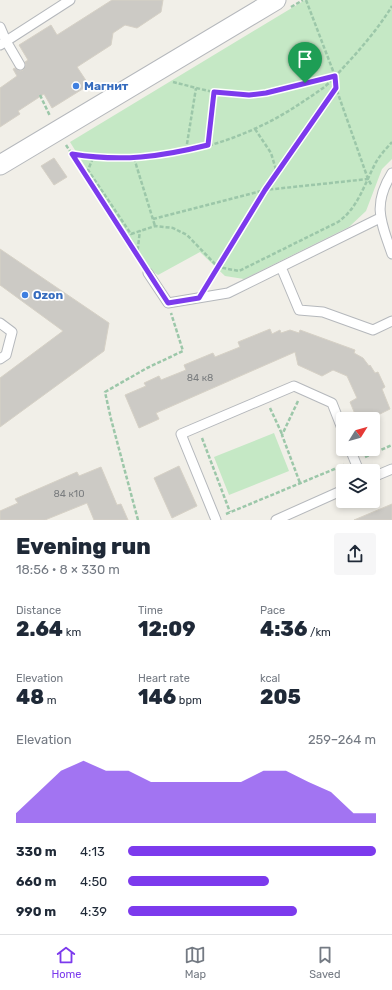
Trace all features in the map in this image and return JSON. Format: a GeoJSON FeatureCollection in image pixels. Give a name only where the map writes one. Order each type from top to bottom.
{"type":"FeatureCollection","features":[{"type":"Feature","properties":{"kind":"street"},"geometry":{"type":"LineString","coordinates":[[0,165],[276,0]]}},
{"type":"Feature","properties":{"kind":"lane"},"geometry":{"type":"LineString","coordinates":[[3,43],[70,0]]}},
{"type":"Feature","properties":{"kind":"lane"},"geometry":{"type":"LineString","coordinates":[[0,27],[3,43],[20,65]]}},
{"type":"Feature","properties":{"kind":"lane"},"geometry":{"type":"LineString","coordinates":[[392,173],[385,184],[380,199],[380,218],[392,254]]}},
{"type":"Feature","properties":{"kind":"lane"},"geometry":{"type":"LineString","coordinates":[[148,273],[168,303],[228,293],[380,218]]}},
{"type":"Feature","properties":{"kind":"lane"},"geometry":{"type":"LineString","coordinates":[[281,267],[300,310],[324,312],[373,330],[392,321]]}},
{"type":"Feature","properties":{"kind":"lane"},"geometry":{"type":"LineString","coordinates":[[0,323],[12,332],[6,355],[0,359]]}},
{"type":"Feature","properties":{"kind":"lane"},"geometry":{"type":"LineString","coordinates":[[215,519],[181,434],[294,386],[332,404],[336,414]]}},
{"type":"Feature","properties":{"kind":"lane"},"geometry":{"type":"LineString","coordinates":[[353,456],[356,464]]}},
{"type":"Feature","properties":{"kind":"lane"},"geometry":{"type":"LineString","coordinates":[[380,474],[392,469]]}},
{"type":"Feature","properties":{"kind":"lane"},"geometry":{"type":"LineString","coordinates":[[276,520],[336,493]]}},
{"type":"Feature","properties":{"kind":"lane"},"geometry":{"type":"LineString","coordinates":[[297,511],[301,520]]}},
{"type":"Feature","properties":{"kind":"path"},"geometry":{"type":"LineString","coordinates":[[306,0],[335,76],[336,88],[368,179],[380,199]]}},
{"type":"Feature","properties":{"kind":"path"},"geometry":{"type":"LineString","coordinates":[[72,154],[93,158],[134,158],[161,156],[208,145],[255,129],[285,114],[316,93],[335,76],[368,41],[392,6]]}},
{"type":"Feature","properties":{"kind":"path"},"geometry":{"type":"LineString","coordinates":[[168,80],[214,92],[249,95],[266,93],[335,76]]}},
{"type":"Feature","properties":{"kind":"path"},"geometry":{"type":"LineString","coordinates":[[186,151],[196,88]]}},
{"type":"Feature","properties":{"kind":"path"},"geometry":{"type":"LineString","coordinates":[[199,298],[265,190],[336,88]]}},
{"type":"Feature","properties":{"kind":"path"},"geometry":{"type":"LineString","coordinates":[[208,145],[214,92]]}},
{"type":"Feature","properties":{"kind":"path"},"geometry":{"type":"LineString","coordinates":[[40,95],[52,120]]}},
{"type":"Feature","properties":{"kind":"path"},"geometry":{"type":"LineString","coordinates":[[255,129],[271,153],[278,173]]}},
{"type":"Feature","properties":{"kind":"path"},"geometry":{"type":"LineString","coordinates":[[64,142],[148,273]]}},
{"type":"Feature","properties":{"kind":"path"},"geometry":{"type":"LineString","coordinates":[[93,158],[88,170],[130,234],[154,226],[173,228],[187,235],[218,267],[239,271],[338,222],[348,215],[375,163],[392,142]]}},
{"type":"Feature","properties":{"kind":"path"},"geometry":{"type":"LineString","coordinates":[[134,158],[154,226]]}},
{"type":"Feature","properties":{"kind":"path"},"geometry":{"type":"LineString","coordinates":[[153,219],[265,190],[368,179]]}},
{"type":"Feature","properties":{"kind":"path"},"geometry":{"type":"LineString","coordinates":[[137,256],[140,230]]}},
{"type":"Feature","properties":{"kind":"path"},"geometry":{"type":"LineString","coordinates":[[138,520],[110,419],[105,392],[147,368],[183,352],[168,303]]}},
{"type":"Feature","properties":{"kind":"path"},"geometry":{"type":"LineString","coordinates":[[282,435],[304,390]]}},
{"type":"Feature","properties":{"kind":"path"},"geometry":{"type":"LineString","coordinates":[[265,398],[282,435],[300,483]]}},
{"type":"Feature","properties":{"kind":"path"},"geometry":{"type":"LineString","coordinates":[[198,427],[230,512]]}},
{"type":"Feature","properties":{"kind":"path"},"geometry":{"type":"LineString","coordinates":[[215,519],[392,445]]}},
{"type":"Feature","properties":{"kind":"green space"},"geometry":{"type":"Polygon","coordinates":[[[305,0],[392,0],[392,159],[382,169],[366,211],[349,227],[244,279],[225,276],[200,252],[158,275],[149,269],[70,142],[305,0]]]}},
{"type":"Feature","properties":{"kind":"green space"},"geometry":{"type":"Polygon","coordinates":[[[274,433],[289,471],[229,495],[214,457],[274,433]]]}},
{"type":"Feature","properties":{"kind":"building"},"geometry":{"type":"Polygon","coordinates":[[[112,0],[163,0],[161,12],[137,28],[125,25],[113,33],[111,45],[77,67],[89,85],[52,108],[44,94],[18,111],[20,114],[0,127],[0,88],[17,76],[13,69],[15,68],[20,71],[23,70],[26,65],[25,62],[28,60],[19,45],[51,25],[57,35],[112,0]]]}},
{"type":"Feature","properties":{"kind":"building"},"geometry":{"type":"Polygon","coordinates":[[[54,158],[67,177],[54,185],[41,166],[54,158]]]}},
{"type":"Feature","properties":{"kind":"building"},"geometry":{"type":"Polygon","coordinates":[[[0,249],[109,323],[104,351],[0,427],[0,378],[63,331],[0,285],[0,249]]]}},
{"type":"Feature","properties":{"kind":"building"},"geometry":{"type":"Polygon","coordinates":[[[270,329],[272,334],[280,330],[281,333],[290,330],[299,333],[300,330],[355,350],[354,353],[363,358],[375,373],[378,372],[385,387],[382,389],[390,409],[380,414],[380,412],[354,412],[350,402],[357,398],[347,376],[333,370],[322,376],[298,365],[295,352],[156,413],[159,419],[139,428],[125,395],[146,386],[144,383],[159,376],[161,380],[186,370],[184,365],[213,353],[215,357],[240,347],[238,342],[270,329]]]}},
{"type":"Feature","properties":{"kind":"building"},"geometry":{"type":"Polygon","coordinates":[[[179,466],[197,506],[172,518],[154,478],[179,466]]]}},
{"type":"Feature","properties":{"kind":"building"},"geometry":{"type":"Polygon","coordinates":[[[101,467],[117,505],[121,504],[128,520],[94,520],[87,503],[45,520],[0,520],[0,511],[18,503],[15,499],[77,472],[79,476],[101,467]]]}},
{"type":"Feature","properties":{"kind":"building"},"geometry":{"type":"Polygon","coordinates":[[[392,504],[392,520],[354,520],[392,504]]]}},
{"type":"Feature","properties":{"kind":"place","name":"Магнит"},"geometry":{"type":"Point","coordinates":[76,86]}},
{"type":"Feature","properties":{"kind":"place","name":"Ozon"},"geometry":{"type":"Point","coordinates":[25,295]}},
{"type":"Feature","properties":{"kind":"route"},"geometry":{"type":"LineString","coordinates":[[335,76],[336,88],[265,190],[199,298],[168,303],[72,154],[93,158],[148,158],[186,151],[208,145],[214,92],[234,95],[249,95],[266,93],[305,83],[335,76]]}}]}
